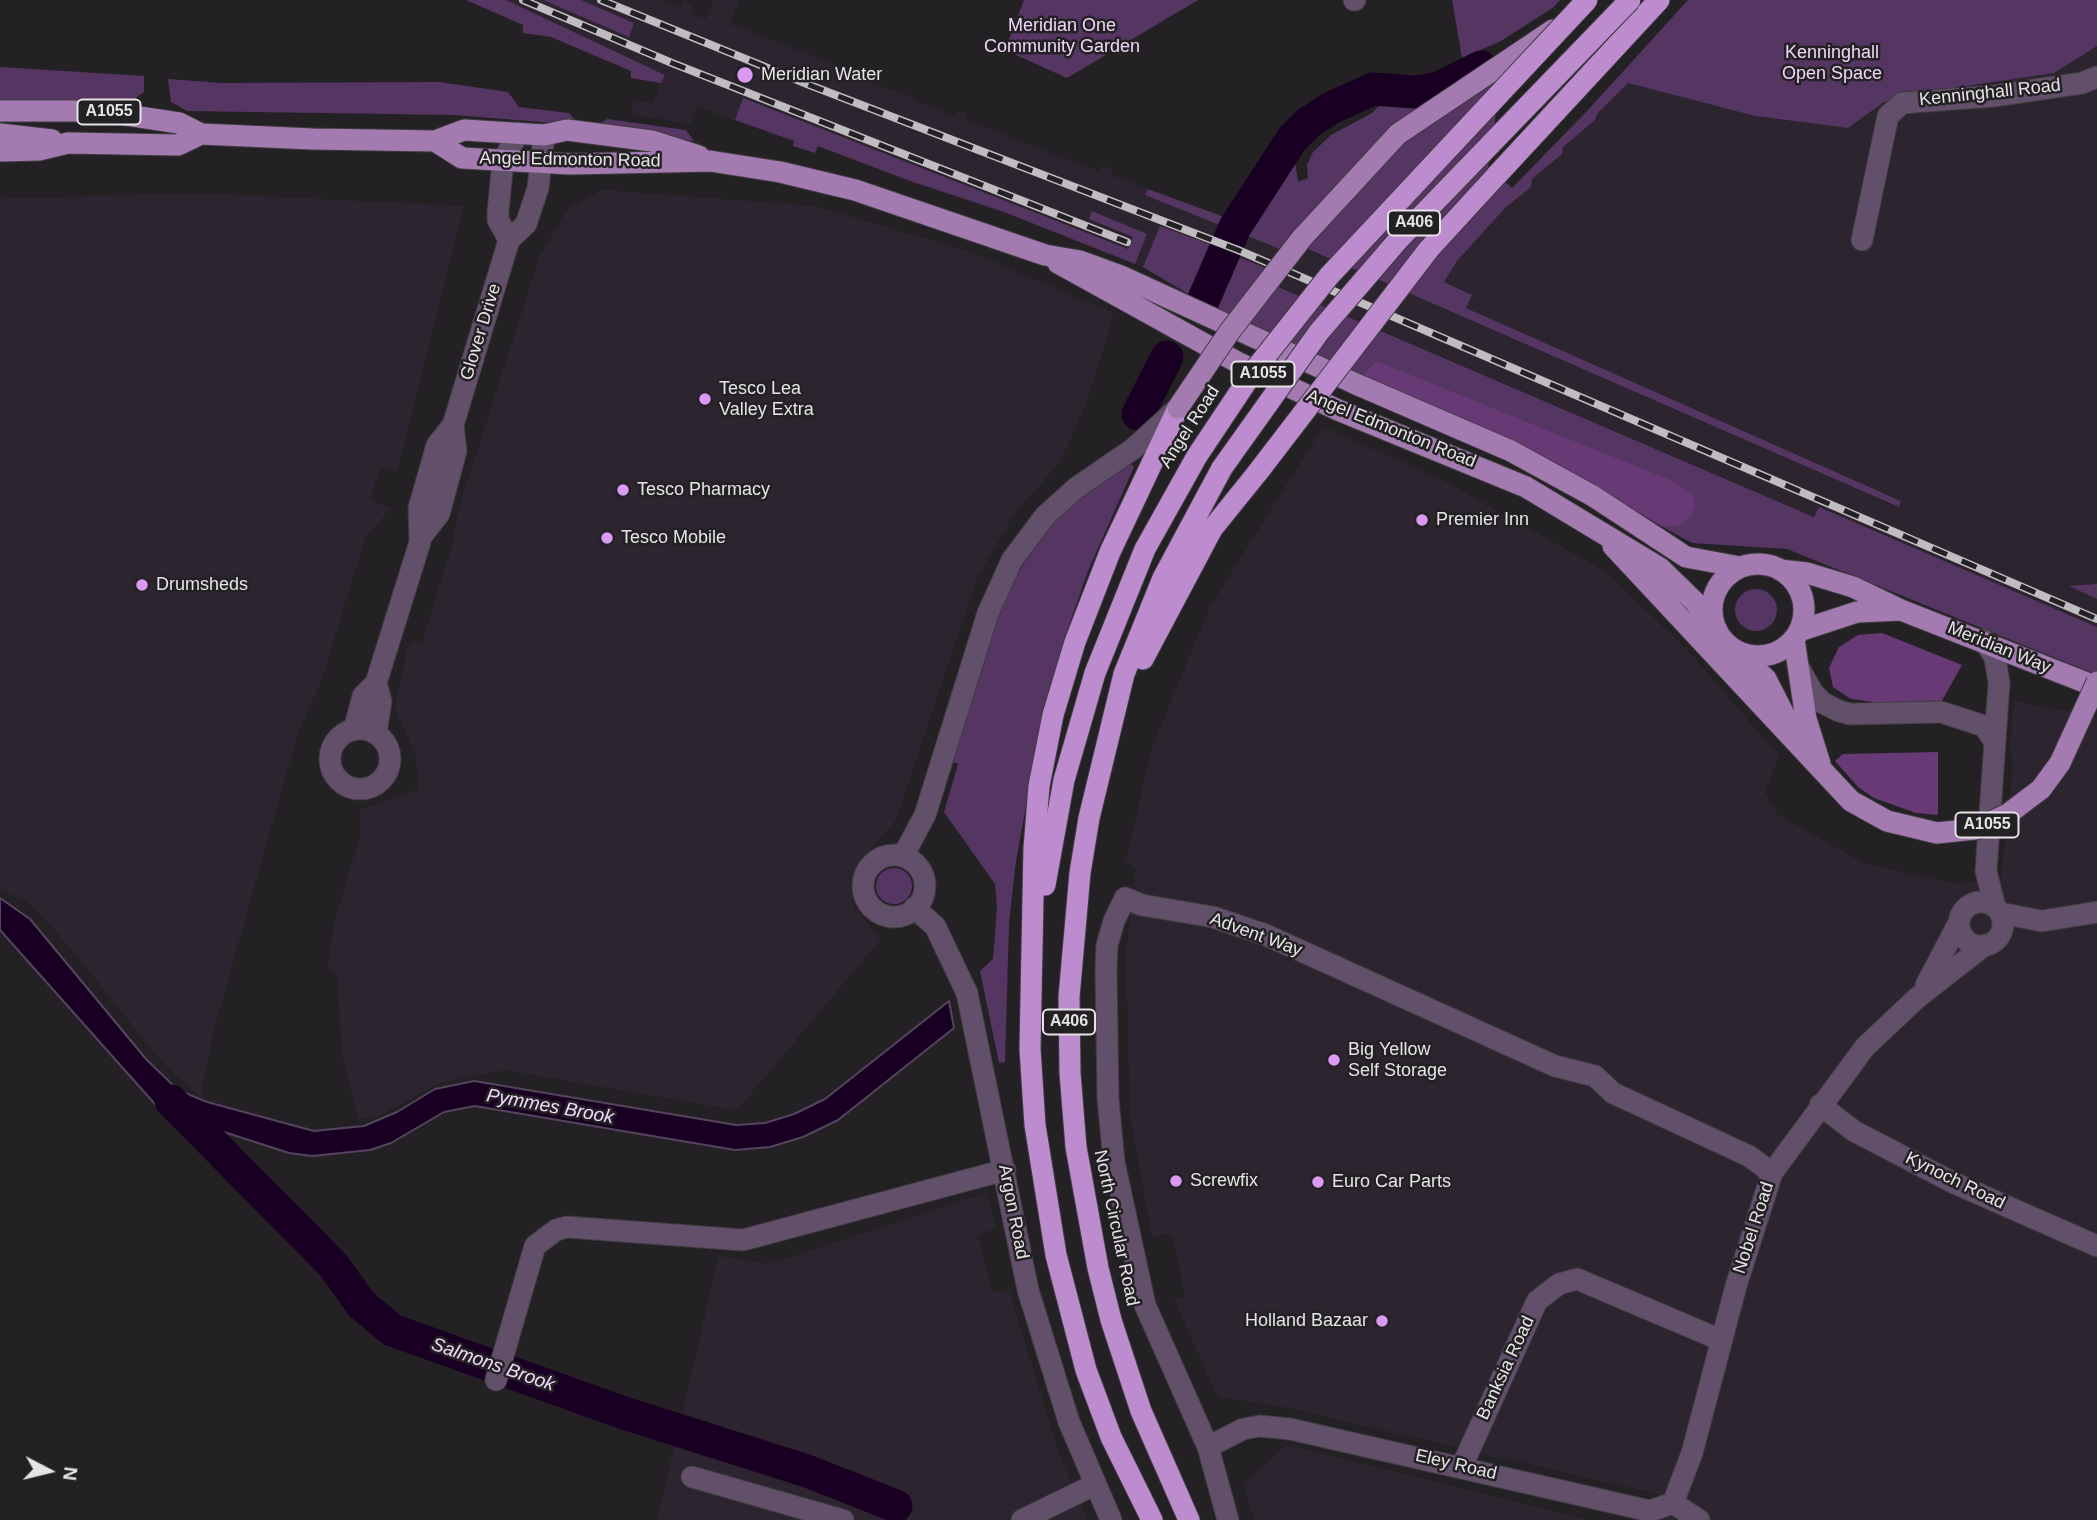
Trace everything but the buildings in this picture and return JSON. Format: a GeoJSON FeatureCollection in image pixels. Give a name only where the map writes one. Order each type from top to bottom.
{"type":"FeatureCollection","features":[{"type":"Feature","properties":{"kind":"highway","name":"Angel Road"},"geometry":{"type":"LineString","coordinates":[[1032,963],[1058,806],[1095,673],[1146,548],[1196,456],[1253,372],[1329,276],[1587,0]]}},
{"type":"Feature","properties":{"kind":"highway","name":"A406"},"geometry":{"type":"LineString","coordinates":[[1113,724],[1124,674],[1163,578],[1222,468],[1319,332],[1399,239],[1630,0]]}},
{"type":"Feature","properties":{"kind":"highway"},"geometry":{"type":"LineString","coordinates":[[1113,724],[1149,645],[1206,540],[1398,288],[1496,176],[1659,0]]}},
{"type":"Feature","properties":{"kind":"highway","name":"A406"},"geometry":{"type":"LineString","coordinates":[[1152,1520],[1111,1437],[1094,1392],[1056,1255],[1035,1125],[1030,1049],[1032,963],[1039,786],[1053,715],[1076,642],[1110,552],[1161,430],[1178,408]]}},
{"type":"Feature","properties":{"kind":"highway","name":"North Circular Road"},"geometry":{"type":"LineString","coordinates":[[1113,724],[1089,818],[1073,932],[1069,997],[1070,1073],[1076,1147],[1085,1209],[1114,1331],[1141,1410],[1189,1520]]}},
{"type":"Feature","properties":{"kind":"main road","name":"A406"},"geometry":{"type":"LineString","coordinates":[[1178,408],[1230,331],[1270,279],[1374,156],[1428,112],[1595,0]]}},
{"type":"Feature","properties":{"kind":"main road","name":"Angel Edmonton Road"},"geometry":{"type":"LineString","coordinates":[[4,111],[100,111],[152,117],[179,123],[201,134],[435,141],[464,130],[544,135],[567,130],[652,141],[710,161]]}},
{"type":"Feature","properties":{"kind":"main road"},"geometry":{"type":"LineString","coordinates":[[0,134],[36,136],[68,143]]}},
{"type":"Feature","properties":{"kind":"main road","name":"Angel Edmonton Road"},"geometry":{"type":"LineString","coordinates":[[0,151],[39,150],[68,143],[178,145],[201,134]]}},
{"type":"Feature","properties":{"kind":"main road","name":"Angel Edmonton Road"},"geometry":{"type":"LineString","coordinates":[[435,141],[461,158],[543,162],[710,161],[779,172],[855,190],[1045,255],[1080,261],[1121,276],[1356,384],[1472,432],[1575,485],[1686,557],[1740,567]]}},
{"type":"Feature","properties":{"kind":"main road","name":"Angel Edmonton Road"},"geometry":{"type":"LineString","coordinates":[[1045,255],[1194,340],[1338,410],[1493,471],[1544,497],[1660,568],[1695,602],[1717,630]]}},
{"type":"Feature","properties":{"kind":"main road","name":"A1055"},"geometry":{"type":"LineString","coordinates":[[1600,532],[1851,801],[1887,821],[1937,833],[1975,829],[2008,814],[2041,789],[2064,755],[2097,685]]}},
{"type":"Feature","properties":{"kind":"main road"},"geometry":{"type":"LineString","coordinates":[[1767,565],[1792,578],[1802,597],[1804,618],[1797,635],[1784,649],[1768,655],[1751,656],[1735,650],[1717,630],[1713,615],[1718,588],[1740,567],[1767,565]]}},
{"type":"Feature","properties":{"kind":"main road","name":"Meridian Way"},"geometry":{"type":"LineString","coordinates":[[1780,570],[1807,573],[1853,587],[1901,610],[2097,685]]}},
{"type":"Feature","properties":{"kind":"main road","name":"Meridian Way"},"geometry":{"type":"LineString","coordinates":[[1797,635],[1857,612],[1901,610]]}},
{"type":"Feature","properties":{"kind":"main road","name":"A1055"},"geometry":{"type":"LineString","coordinates":[[1797,635],[1797,661],[1806,719],[1822,770]]}},
{"type":"Feature","properties":{"kind":"main road","name":"A1055"},"geometry":{"type":"LineString","coordinates":[[1735,650],[1766,679],[1780,702],[1798,747]]}},
{"type":"Feature","properties":{"kind":"street","name":"Kenninghall Road"},"geometry":{"type":"LineString","coordinates":[[1862,240],[1888,116],[1902,103],[1994,96],[2082,83],[2097,77]]}},
{"type":"Feature","properties":{"kind":"street"},"geometry":{"type":"LineString","coordinates":[[509,240],[498,220],[503,161],[518,133]]}},
{"type":"Feature","properties":{"kind":"street","name":"Glover Drive"},"geometry":{"type":"LineString","coordinates":[[354,730],[363,696],[376,683],[421,537],[439,514],[456,451],[453,425],[509,240],[526,224],[543,162],[544,135]]}},
{"type":"Feature","properties":{"kind":"street"},"geometry":{"type":"LineString","coordinates":[[903,856],[925,815],[988,613],[1012,560],[1045,516],[1076,488],[1161,430]]}},
{"type":"Feature","properties":{"kind":"street","name":"Nobel Road"},"geometry":{"type":"LineString","coordinates":[[1674,1503],[1692,1453],[1721,1340],[1772,1173],[1819,1105],[1864,1047],[1917,998],[1998,937],[2002,927],[1986,871],[1999,683],[1995,658],[1984,640]]}},
{"type":"Feature","properties":{"kind":"street"},"geometry":{"type":"LineString","coordinates":[[1797,661],[1813,693],[1823,703],[1839,711],[1850,714],[1941,712],[1984,726],[1995,742]]}},
{"type":"Feature","properties":{"kind":"street","name":"Glover Drive"},"geometry":{"type":"LineString","coordinates":[[376,683],[382,701],[376,734]]}},
{"type":"Feature","properties":{"kind":"street"},"geometry":{"type":"LineString","coordinates":[[354,730],[376,734],[389,751],[387,773],[373,787],[355,789],[346,786],[333,773],[330,755],[338,739],[354,730]]}},
{"type":"Feature","properties":{"kind":"street"},"geometry":{"type":"LineString","coordinates":[[885,856],[903,856],[918,867],[924,883],[920,901],[914,908],[899,916],[882,914],[868,903],[864,894],[865,875],[869,867],[885,856]]}},
{"type":"Feature","properties":{"kind":"street","name":"Nobel Road"},"geometry":{"type":"LineString","coordinates":[[1917,998],[1986,871]]}},
{"type":"Feature","properties":{"kind":"street","name":"Advent Way"},"geometry":{"type":"LineString","coordinates":[[1228,1520],[1208,1447],[1145,1305],[1114,1162],[1108,1099],[1105,970],[1107,945],[1125,898],[1142,905],[1213,917],[1266,935],[1555,1066],[1595,1076],[1612,1093],[1749,1156],[1772,1173]]}},
{"type":"Feature","properties":{"kind":"street"},"geometry":{"type":"LineString","coordinates":[[1985,945],[1969,942],[1960,930],[1961,917],[1967,906],[1982,902],[1997,910],[2042,921],[2097,912]]}},
{"type":"Feature","properties":{"kind":"street","name":"Argon Road"},"geometry":{"type":"LineString","coordinates":[[914,908],[935,926],[960,974],[1032,1302],[1054,1377],[1094,1485],[1111,1520]]}},
{"type":"Feature","properties":{"kind":"street","name":"Kynoch Road"},"geometry":{"type":"LineString","coordinates":[[1819,1105],[1854,1131],[1954,1184],[2097,1246]]}},
{"type":"Feature","properties":{"kind":"street"},"geometry":{"type":"LineString","coordinates":[[498,1373],[535,1246],[556,1230],[567,1227],[743,1240],[1005,1170]]}},
{"type":"Feature","properties":{"kind":"street","name":"Banksia Road"},"geometry":{"type":"LineString","coordinates":[[1462,1466],[1537,1301],[1559,1284],[1577,1279],[1721,1340]]}},
{"type":"Feature","properties":{"kind":"street","name":"Eley Road"},"geometry":{"type":"LineString","coordinates":[[1208,1447],[1243,1429],[1260,1426],[1290,1429],[1462,1466],[1650,1511],[1674,1503]]}},
{"type":"Feature","properties":{"kind":"street"},"geometry":{"type":"LineString","coordinates":[[692,1478],[843,1520]]}},
{"type":"Feature","properties":{"kind":"street"},"geometry":{"type":"LineString","coordinates":[[1022,1520],[1094,1485]]}},
{"type":"Feature","properties":{"kind":"street"},"geometry":{"type":"LineString","coordinates":[[1674,1503],[1699,1520]]}},
{"type":"Feature","properties":{"kind":"shaded area"},"geometry":{"type":"Polygon","coordinates":[[[506,0],[661,0],[680,8],[683,1],[694,5],[691,13],[706,19],[714,0],[739,0],[730,24],[843,67],[842,73],[913,97],[913,100],[956,116],[959,110],[968,114],[966,120],[1099,171],[1102,165],[1113,170],[1111,175],[1148,189],[1146,195],[1288,253],[1293,243],[1899,507],[1901,501],[1465,308],[1471,294],[1444,282],[1457,261],[1505,208],[1531,187],[1532,179],[1562,154],[1563,147],[1595,120],[1597,114],[1628,83],[1755,116],[1848,128],[1884,102],[1927,92],[2054,73],[2097,46],[2097,583],[2070,587],[2097,599],[2097,627],[1819,508],[1815,517],[1275,285],[1280,274],[1160,226],[1143,267],[1135,264],[1147,234],[1089,219],[1133,238],[1128,249],[744,99],[735,120],[697,106],[690,124],[631,114],[633,100],[653,103],[664,74],[506,0]]]}},
{"type":"Feature","properties":{"kind":"shaded area"},"geometry":{"type":"Polygon","coordinates":[[[603,190],[815,206],[974,253],[1114,314],[1087,401],[1060,462],[1015,513],[978,576],[896,820],[853,871],[854,908],[881,939],[737,1110],[505,1070],[439,1083],[381,1115],[358,1119],[342,1054],[337,976],[328,968],[334,924],[360,835],[360,810],[419,789],[415,753],[395,710],[406,654],[411,643],[422,642],[453,543],[457,514],[540,256],[568,208],[603,190]]]}},
{"type":"Feature","properties":{"kind":"shaded area"},"geometry":{"type":"Polygon","coordinates":[[[193,193],[464,206],[397,471],[380,468],[370,501],[391,508],[365,538],[321,682],[298,732],[215,1026],[200,1097],[157,1056],[71,948],[29,903],[0,890],[0,199],[193,193]]]}},
{"type":"Feature","properties":{"kind":"shaded area"},"geometry":{"type":"Polygon","coordinates":[[[1376,361],[1673,481],[1692,494],[1695,504],[1691,517],[1677,527],[1661,526],[1568,470],[1520,445],[1362,375],[1376,361]]]}},
{"type":"Feature","properties":{"kind":"shaded area"},"geometry":{"type":"Polygon","coordinates":[[[1323,427],[1441,479],[1608,573],[1692,655],[1779,756],[1765,792],[1777,814],[1863,863],[1955,884],[2001,878],[2013,769],[2010,746],[2014,701],[2097,717],[2097,1520],[1653,1520],[1658,1494],[1280,1406],[1218,1397],[1174,1300],[1185,1296],[1172,1233],[1152,1237],[1130,1115],[1126,955],[1136,868],[1126,860],[1152,748],[1210,607],[1323,427]]]}},
{"type":"Feature","properties":{"kind":"shaded area"},"geometry":{"type":"Polygon","coordinates":[[[1882,633],[1962,665],[1940,704],[1896,705],[1851,699],[1833,687],[1829,668],[1839,647],[1858,635],[1882,633]]]}},
{"type":"Feature","properties":{"kind":"shaded area"},"geometry":{"type":"Polygon","coordinates":[[[1938,752],[1938,815],[1916,813],[1874,798],[1858,787],[1835,761],[1843,754],[1938,752]]]}},
{"type":"Feature","properties":{"kind":"shaded area"},"geometry":{"type":"Polygon","coordinates":[[[986,1193],[996,1228],[978,1235],[992,1292],[1009,1291],[1060,1457],[1088,1520],[657,1520],[719,1256],[769,1264],[986,1193]]]}},
{"type":"Feature","properties":{"kind":"shaded area"},"geometry":{"type":"Polygon","coordinates":[[[1286,1445],[1590,1520],[1254,1520],[1244,1484],[1286,1445]]]}},
{"type":"Feature","properties":{"kind":"green space"},"geometry":{"type":"Polygon","coordinates":[[[466,0],[506,0],[665,75],[661,83],[631,78],[631,71],[551,37],[523,33],[523,25],[466,0]]]}},
{"type":"Feature","properties":{"kind":"green space"},"geometry":{"type":"Polygon","coordinates":[[[543,0],[581,0],[634,23],[629,37],[543,0]]]}},
{"type":"Feature","properties":{"kind":"green space","name":"Meridian One Community Garden"},"geometry":{"type":"Polygon","coordinates":[[[1024,0],[1198,0],[1067,78],[1005,50],[1024,0]]]}},
{"type":"Feature","properties":{"kind":"green space"},"geometry":{"type":"Polygon","coordinates":[[[1452,0],[1560,0],[1554,7],[1501,41],[1462,58],[1452,0]]]}},
{"type":"Feature","properties":{"kind":"green space","name":"Kenninghall Open Space"},"geometry":{"type":"Polygon","coordinates":[[[1688,0],[2097,0],[2097,46],[2054,73],[1927,92],[1884,102],[1848,128],[1755,116],[1628,83],[1597,114],[1595,120],[1563,147],[1562,154],[1532,179],[1531,187],[1505,208],[1457,261],[1444,282],[1472,295],[1466,308],[1901,501],[1899,507],[1294,243],[1289,253],[1245,235],[1299,149],[1295,161],[1298,182],[1308,178],[1307,165],[1313,152],[1331,135],[1372,113],[1384,101],[1432,105],[1469,97],[1501,80],[1488,167],[1512,188],[1588,110],[1688,0]]]}},
{"type":"Feature","properties":{"kind":"green space"},"geometry":{"type":"Polygon","coordinates":[[[0,67],[144,76],[144,92],[126,105],[0,101],[0,67]]]}},
{"type":"Feature","properties":{"kind":"green space"},"geometry":{"type":"Polygon","coordinates":[[[168,79],[221,83],[439,82],[508,92],[519,107],[569,113],[579,125],[454,115],[187,111],[171,102],[168,79]]]}},
{"type":"Feature","properties":{"kind":"green space"},"geometry":{"type":"Polygon","coordinates":[[[743,98],[1128,249],[1133,237],[1089,219],[1092,211],[1147,234],[1135,264],[1004,212],[910,181],[818,146],[815,153],[793,146],[794,141],[735,120],[743,98]]]}},
{"type":"Feature","properties":{"kind":"green space"},"geometry":{"type":"Polygon","coordinates":[[[607,119],[686,130],[694,141],[596,127],[607,119]]]}},
{"type":"Feature","properties":{"kind":"green space"},"geometry":{"type":"Polygon","coordinates":[[[1148,189],[1227,218],[1222,226],[1145,195],[1148,189]]]}},
{"type":"Feature","properties":{"kind":"green space"},"geometry":{"type":"Polygon","coordinates":[[[1160,226],[1214,246],[1193,297],[1143,267],[1160,226]]]}},
{"type":"Feature","properties":{"kind":"green space"},"geometry":{"type":"Polygon","coordinates":[[[1236,256],[1280,274],[1276,286],[1814,517],[1819,507],[2097,627],[2097,675],[1787,549],[1692,543],[1661,526],[1677,527],[1376,361],[1362,375],[1214,310],[1236,256]]]}},
{"type":"Feature","properties":{"kind":"green space"},"geometry":{"type":"Polygon","coordinates":[[[1130,463],[1134,467],[1088,571],[1065,637],[1043,714],[1016,861],[1009,923],[1005,1062],[999,1063],[980,971],[993,959],[997,907],[995,884],[944,812],[958,764],[953,762],[1001,606],[1019,571],[1048,528],[1081,497],[1130,463]]]}},
{"type":"Feature","properties":{"kind":"green space"},"geometry":{"type":"Polygon","coordinates":[[[2096,584],[2097,599],[2069,586],[2096,584]]]}},
{"type":"Feature","properties":{"kind":"green space"},"geometry":{"type":"Polygon","coordinates":[[[1756,589],[1771,595],[1777,610],[1771,625],[1756,631],[1741,625],[1735,610],[1741,595],[1756,589]]]}},
{"type":"Feature","properties":{"kind":"green space"},"geometry":{"type":"Polygon","coordinates":[[[894,868],[907,873],[912,886],[907,899],[894,904],[881,899],[876,886],[881,873],[894,868]]]}},
{"type":"Feature","properties":{"kind":"water"},"geometry":{"type":"Polygon","coordinates":[[[0,898],[30,919],[146,1059],[178,1090],[207,1102],[314,1131],[364,1126],[397,1112],[435,1089],[474,1081],[736,1125],[765,1123],[794,1114],[825,1099],[949,1001],[954,1028],[838,1120],[803,1137],[770,1147],[735,1150],[475,1106],[444,1112],[391,1143],[370,1150],[312,1156],[289,1153],[162,1112],[0,930],[0,898]]]}},
{"type":"Feature","properties":{"kind":"waterway","name":"Pymmes Brook"},"geometry":{"type":"LineString","coordinates":[[1203,301],[1235,227],[1292,139],[1308,123],[1331,108],[1373,89],[1414,92],[1436,89],[1481,67]]}},
{"type":"Feature","properties":{"kind":"waterway","name":"Pymmes Brook"},"geometry":{"type":"LineString","coordinates":[[1138,414],[1167,357]]}},
{"type":"Feature","properties":{"kind":"waterway","name":"Salmons Brook"},"geometry":{"type":"LineString","coordinates":[[171,1101],[334,1266],[361,1304],[392,1330],[621,1412],[807,1471],[896,1506]]}},
{"type":"Feature","properties":{"kind":"railway"},"geometry":{"type":"LineString","coordinates":[[523,0],[672,63],[1127,242]]}},
{"type":"Feature","properties":{"kind":"railway"},"geometry":{"type":"LineString","coordinates":[[601,0],[807,84],[1238,250],[2097,619]]}},
{"type":"Feature","properties":{"kind":"place","name":"Meridian Water"},"geometry":{"type":"Point","coordinates":[745,75]}},
{"type":"Feature","properties":{"kind":"place","name":"Tesco Lea Valley Extra"},"geometry":{"type":"Point","coordinates":[705,399]}},
{"type":"Feature","properties":{"kind":"place","name":"Tesco Pharmacy"},"geometry":{"type":"Point","coordinates":[623,490]}},
{"type":"Feature","properties":{"kind":"place","name":"Premier Inn"},"geometry":{"type":"Point","coordinates":[1422,520]}},
{"type":"Feature","properties":{"kind":"place","name":"Tesco Mobile"},"geometry":{"type":"Point","coordinates":[607,538]}},
{"type":"Feature","properties":{"kind":"place","name":"Drumsheds"},"geometry":{"type":"Point","coordinates":[142,585]}},
{"type":"Feature","properties":{"kind":"place","name":"Big Yellow Self Storage"},"geometry":{"type":"Point","coordinates":[1334,1060]}},
{"type":"Feature","properties":{"kind":"place","name":"Screwfix"},"geometry":{"type":"Point","coordinates":[1176,1181]}},
{"type":"Feature","properties":{"kind":"place","name":"Euro Car Parts"},"geometry":{"type":"Point","coordinates":[1318,1182]}},
{"type":"Feature","properties":{"kind":"place","name":"Holland Bazaar"},"geometry":{"type":"Point","coordinates":[1382,1321]}}]}
